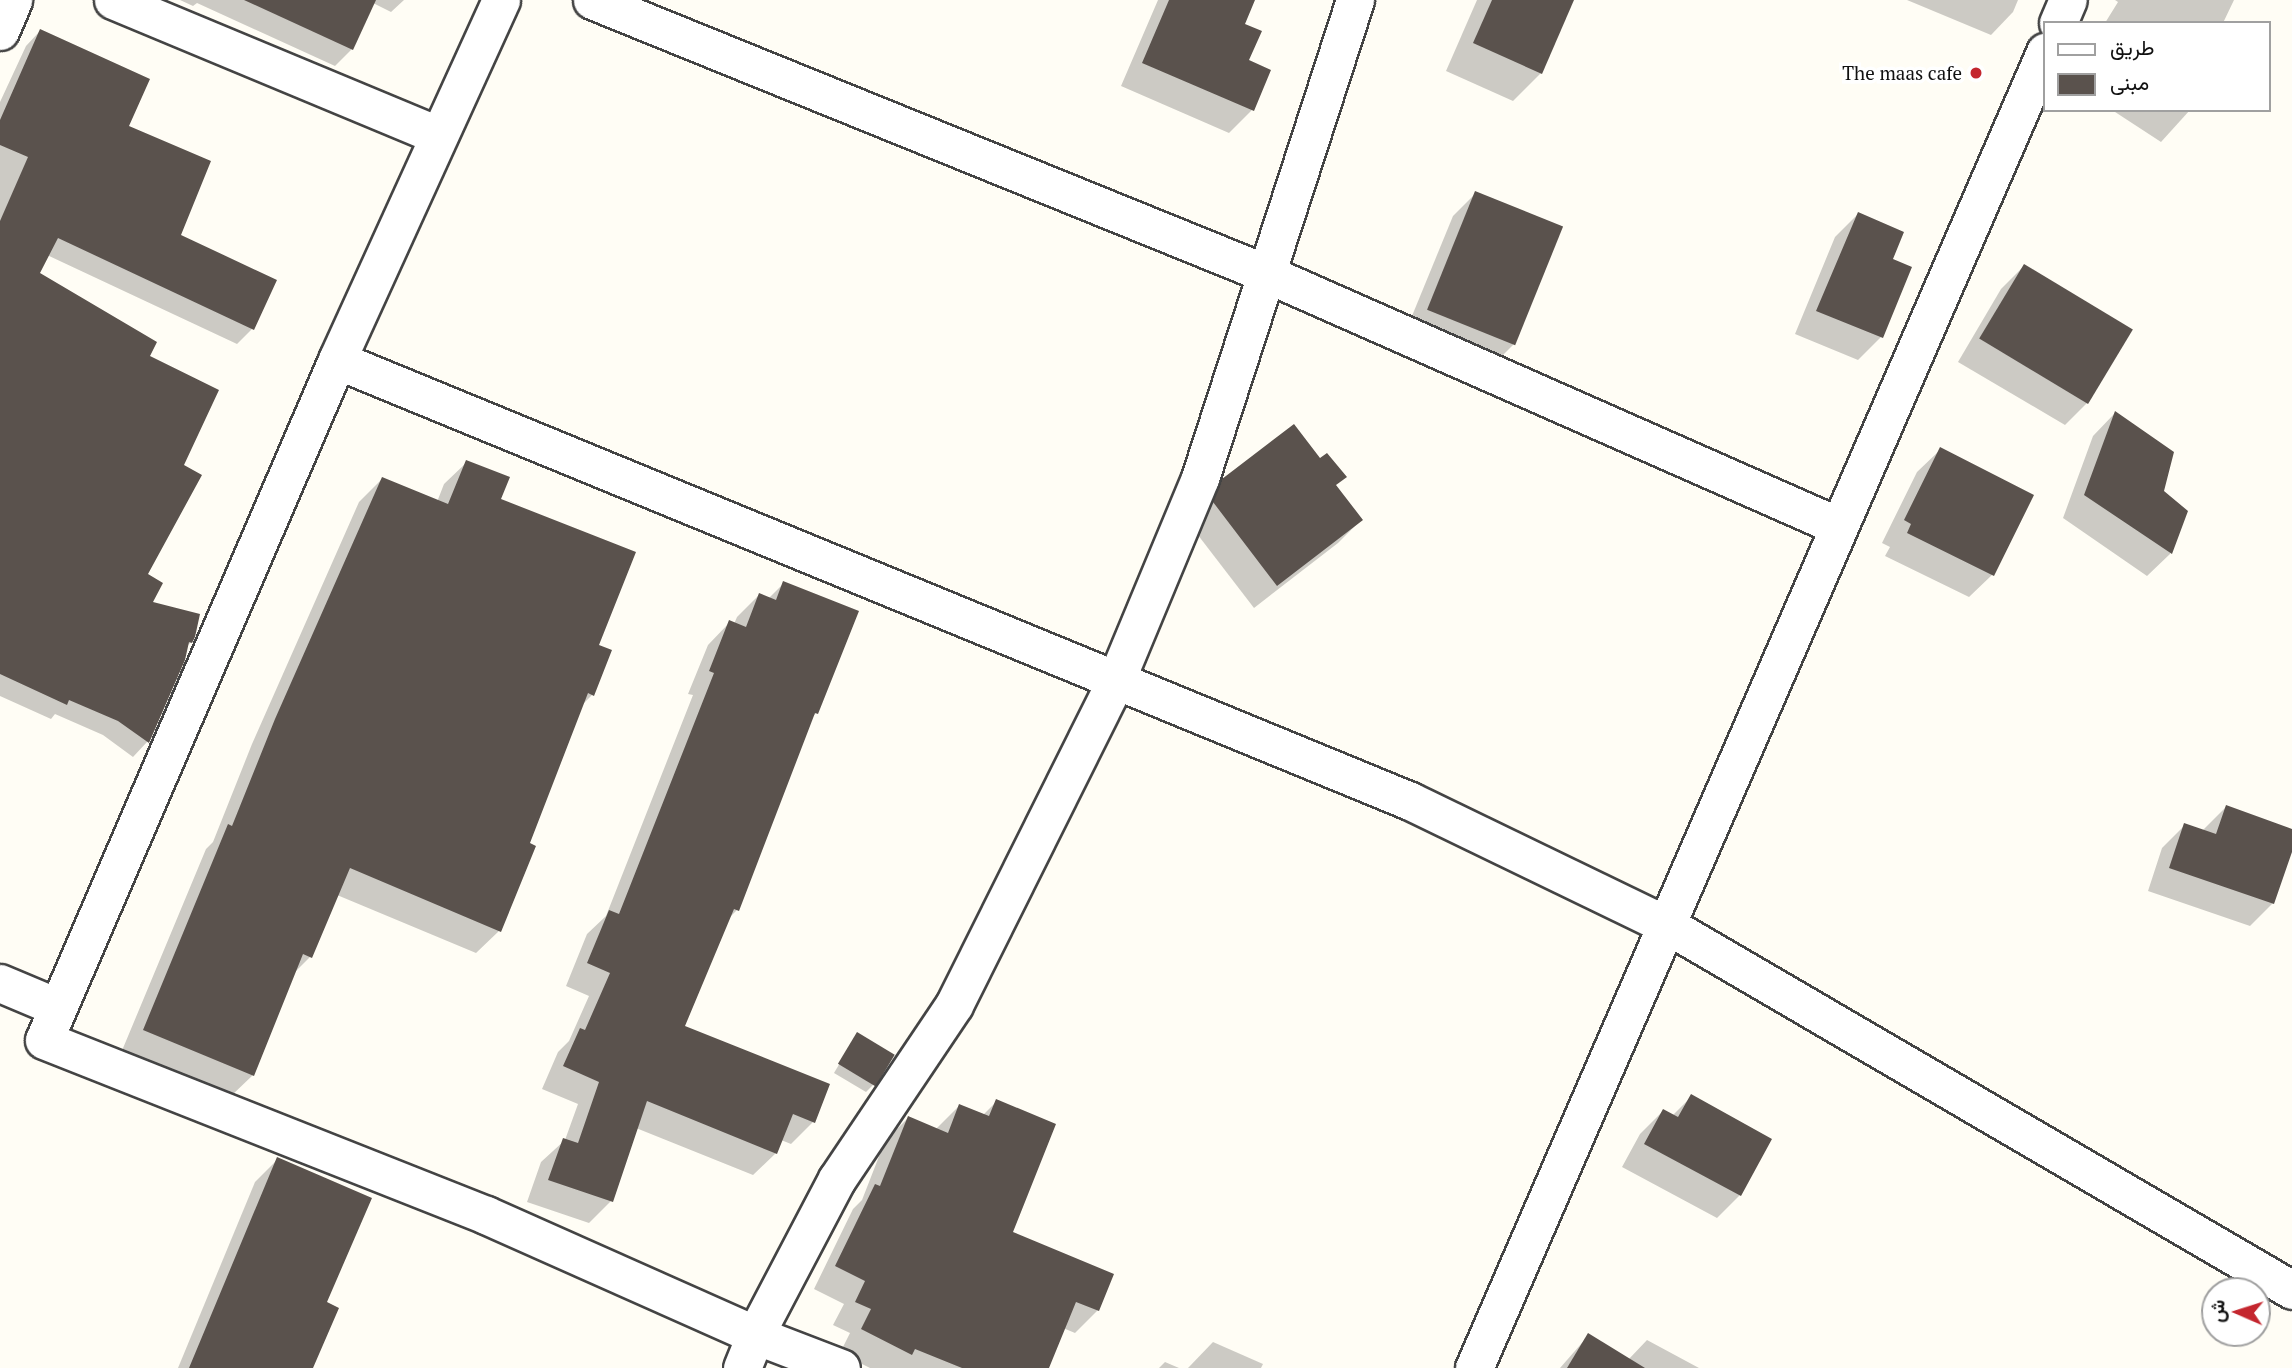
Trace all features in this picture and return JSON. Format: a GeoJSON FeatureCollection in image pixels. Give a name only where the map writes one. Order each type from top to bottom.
{"type":"FeatureCollection","features":[{"type":"Feature","properties":{"kind":"street"},"geometry":{"type":"LineString","coordinates":[[0,31],[13,0]]}},
{"type":"Feature","properties":{"kind":"street"},"geometry":{"type":"LineString","coordinates":[[113,0],[438,135]]}},
{"type":"Feature","properties":{"kind":"street"},"geometry":{"type":"LineString","coordinates":[[501,0],[337,360],[44,1040],[486,1215],[749,1352],[841,1368]]}},
{"type":"Feature","properties":{"kind":"street"},"geometry":{"type":"LineString","coordinates":[[592,0],[1265,273],[1838,526]]}},
{"type":"Feature","properties":{"kind":"street"},"geometry":{"type":"LineString","coordinates":[[749,1352],[836,1179],[954,1005],[1116,680],[1200,478],[1355,0]]}},
{"type":"Feature","properties":{"kind":"street"},"geometry":{"type":"LineString","coordinates":[[2059,21],[2068,0]]}},
{"type":"Feature","properties":{"kind":"street"},"geometry":{"type":"LineString","coordinates":[[1474,1368],[2044,54]]}},
{"type":"Feature","properties":{"kind":"street"},"geometry":{"type":"LineString","coordinates":[[337,360],[1410,801],[1667,925],[1976,1102],[2292,1290]]}},
{"type":"Feature","properties":{"kind":"street"},"geometry":{"type":"LineString","coordinates":[[0,983],[57,1007]]}},
{"type":"Feature","properties":{"kind":"building"},"geometry":{"type":"Polygon","coordinates":[[[244,0],[376,0],[353,50],[244,0]]]}},
{"type":"Feature","properties":{"kind":"building"},"geometry":{"type":"Polygon","coordinates":[[[1169,0],[1255,0],[1245,24],[1262,31],[1249,60],[1271,70],[1254,111],[1142,63],[1169,0]]]}},
{"type":"Feature","properties":{"kind":"building"},"geometry":{"type":"Polygon","coordinates":[[[1492,0],[1574,0],[1542,74],[1473,43],[1492,0]]]}},
{"type":"Feature","properties":{"kind":"building"},"geometry":{"type":"Polygon","coordinates":[[[40,29],[150,79],[129,126],[211,161],[181,235],[277,280],[254,330],[58,238],[40,273],[157,342],[150,356],[219,390],[184,465],[202,475],[148,574],[163,583],[153,602],[200,614],[195,637],[192,643],[189,642],[185,660],[149,743],[118,721],[69,700],[67,705],[0,674],[0,221],[28,157],[0,145],[0,120],[40,29]]]}},
{"type":"Feature","properties":{"kind":"building"},"geometry":{"type":"Polygon","coordinates":[[[1475,191],[1563,227],[1515,345],[1427,310],[1475,191]]]}},
{"type":"Feature","properties":{"kind":"building"},"geometry":{"type":"Polygon","coordinates":[[[1858,212],[1904,232],[1893,259],[1912,267],[1883,338],[1816,311],[1858,212]]]}},
{"type":"Feature","properties":{"kind":"building"},"geometry":{"type":"Polygon","coordinates":[[[2024,264],[2133,329],[2088,404],[1979,339],[2024,264]]]}},
{"type":"Feature","properties":{"kind":"building"},"geometry":{"type":"Polygon","coordinates":[[[2115,411],[2174,452],[2164,491],[2188,511],[2172,554],[2084,495],[2115,411]]]}},
{"type":"Feature","properties":{"kind":"building"},"geometry":{"type":"Polygon","coordinates":[[[1294,424],[1320,458],[1327,453],[1347,477],[1336,485],[1363,520],[1277,586],[1213,502],[1222,479],[1294,424]]]}},
{"type":"Feature","properties":{"kind":"building"},"geometry":{"type":"Polygon","coordinates":[[[1940,447],[2034,495],[1994,576],[1907,533],[1911,524],[1904,520],[1940,447]]]}},
{"type":"Feature","properties":{"kind":"building"},"geometry":{"type":"Polygon","coordinates":[[[466,460],[510,477],[501,499],[636,552],[599,645],[612,650],[594,696],[588,693],[530,843],[536,846],[501,932],[350,868],[312,958],[303,954],[254,1076],[143,1030],[228,824],[232,826],[275,719],[382,477],[448,504],[466,460]]]}},
{"type":"Feature","properties":{"kind":"building"},"geometry":{"type":"Polygon","coordinates":[[[783,581],[859,611],[818,714],[815,713],[739,911],[734,909],[685,1026],[830,1084],[815,1123],[793,1114],[777,1154],[647,1101],[613,1202],[548,1180],[563,1138],[578,1143],[599,1082],[563,1066],[580,1028],[585,1030],[610,973],[587,963],[609,910],[619,914],[714,673],[709,671],[729,620],[746,627],[759,593],[776,600],[783,581]]]}},
{"type":"Feature","properties":{"kind":"building"},"geometry":{"type":"Polygon","coordinates":[[[2226,805],[2292,829],[2292,852],[2274,904],[2169,868],[2184,823],[2216,834],[2226,805]]]}},
{"type":"Feature","properties":{"kind":"building"},"geometry":{"type":"Polygon","coordinates":[[[857,1032],[895,1055],[876,1086],[838,1064],[857,1032]]]}},
{"type":"Feature","properties":{"kind":"building"},"geometry":{"type":"Polygon","coordinates":[[[1691,1094],[1772,1139],[1741,1196],[1644,1144],[1663,1109],[1678,1117],[1691,1094]]]}},
{"type":"Feature","properties":{"kind":"building"},"geometry":{"type":"Polygon","coordinates":[[[996,1099],[1056,1124],[1013,1232],[1114,1274],[1099,1311],[1076,1302],[1049,1368],[962,1368],[915,1349],[912,1355],[861,1329],[871,1309],[855,1302],[865,1281],[835,1266],[875,1184],[880,1186],[908,1116],[948,1133],[959,1104],[989,1116],[996,1099]]]}},
{"type":"Feature","properties":{"kind":"building"},"geometry":{"type":"Polygon","coordinates":[[[277,1157],[372,1198],[327,1302],[339,1308],[313,1368],[189,1368],[277,1157]]]}},
{"type":"Feature","properties":{"kind":"building"},"geometry":{"type":"Polygon","coordinates":[[[1588,1333],[1645,1368],[1567,1368],[1588,1333]]]}},
{"type":"Feature","properties":{"kind":"place","name":"The maas cafe"},"geometry":{"type":"Point","coordinates":[1976,73]}}]}
